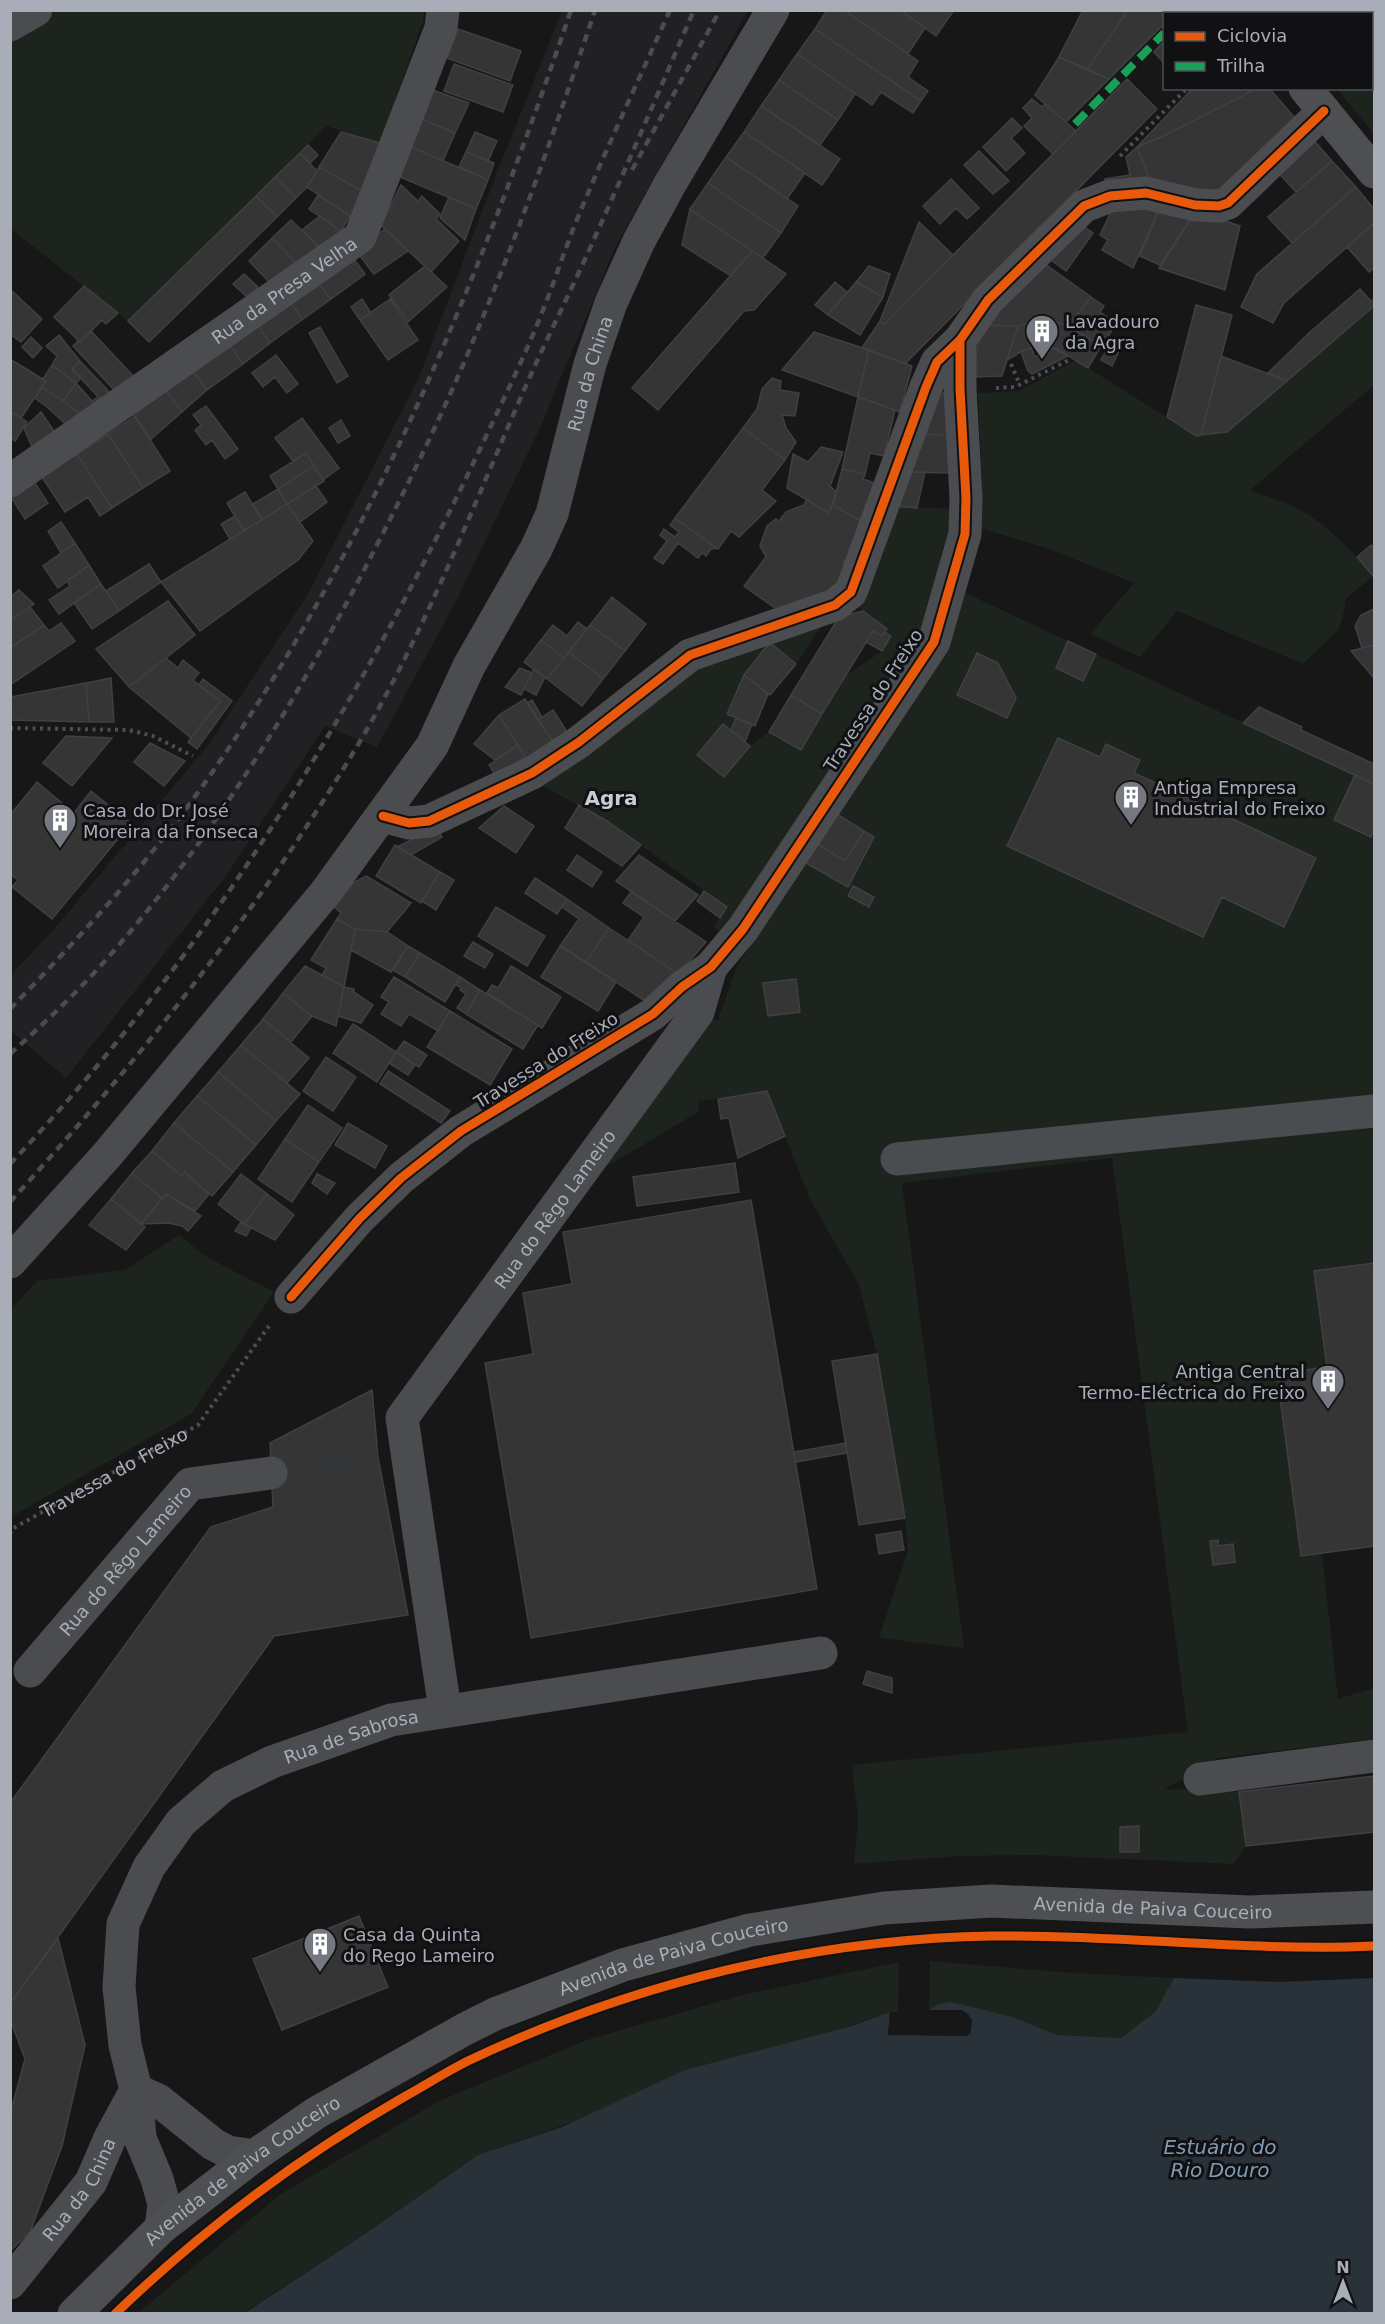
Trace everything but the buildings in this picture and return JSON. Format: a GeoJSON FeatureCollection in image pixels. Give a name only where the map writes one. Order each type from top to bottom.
{"type":"FeatureCollection","features":[{"type":"Feature","properties":{"kind":"main road"},"geometry":{"type":"LineString","coordinates":[[1315,100],[1374,172]]}},
{"type":"Feature","properties":{"kind":"main road","name":"Avenida de Paiva Couceiro"},"geometry":{"type":"LineString","coordinates":[[74,2313],[161,2228],[254,2156],[336,2101],[495,2014],[623,1965],[750,1930],[884,1908],[991,1901],[1250,1912],[1374,1907]]}},
{"type":"Feature","properties":{"kind":"street"},"geometry":{"type":"LineString","coordinates":[[10,25],[36,10]]}},
{"type":"Feature","properties":{"kind":"street","name":"Rua da Presa Velha"},"geometry":{"type":"LineString","coordinates":[[15,473],[360,237],[441,28],[443,10]]}},
{"type":"Feature","properties":{"kind":"street","name":"Rua da China"},"geometry":{"type":"LineString","coordinates":[[10,1262],[107,1155],[326,892],[432,746],[469,666],[536,549],[552,514],[590,364],[611,303],[639,241],[773,10]]}},
{"type":"Feature","properties":{"kind":"street"},"geometry":{"type":"LineString","coordinates":[[383,816],[409,824],[429,821],[470,802],[532,773],[579,742],[690,655],[835,605],[851,592],[937,362],[960,340],[988,300],[1084,206],[1110,196],[1146,193],[1195,205],[1219,206],[1228,203],[1315,100]]}},
{"type":"Feature","properties":{"kind":"street","name":"Travessa do Freixo"},"geometry":{"type":"LineString","coordinates":[[291,1297],[359,1219],[401,1178],[461,1131],[653,1014],[682,987],[711,967],[743,928],[934,642],[964,534],[966,498],[960,389],[960,340]]}},
{"type":"Feature","properties":{"kind":"street","name":"Rua do Rêgo Lameiro"},"geometry":{"type":"LineString","coordinates":[[445,1710],[392,1454],[402,1418],[698,1012],[711,967]]}},
{"type":"Feature","properties":{"kind":"street"},"geometry":{"type":"LineString","coordinates":[[897,1159],[1374,1111]]}},
{"type":"Feature","properties":{"kind":"street","name":"Rua do Rêgo Lameiro"},"geometry":{"type":"LineString","coordinates":[[30,1671],[190,1484],[271,1473]]}},
{"type":"Feature","properties":{"kind":"street","name":"Rua de Sabrosa"},"geometry":{"type":"LineString","coordinates":[[161,2228],[164,2204],[157,2179],[140,2138],[136,2090],[125,2045],[119,1987],[123,1924],[149,1867],[181,1822],[223,1786],[272,1762],[391,1720],[821,1653]]}},
{"type":"Feature","properties":{"kind":"street"},"geometry":{"type":"LineString","coordinates":[[1200,1779],[1374,1756]]}},
{"type":"Feature","properties":{"kind":"street"},"geometry":{"type":"LineString","coordinates":[[136,2090],[158,2100],[213,2144],[228,2152],[254,2156]]}},
{"type":"Feature","properties":{"kind":"street","name":"Rua da China"},"geometry":{"type":"LineString","coordinates":[[10,2283],[91,2182],[110,2138],[136,2090]]}},
{"type":"Feature","properties":{"kind":"path"},"geometry":{"type":"LineString","coordinates":[[1117,159],[1184,90]]}},
{"type":"Feature","properties":{"kind":"path"},"geometry":{"type":"LineString","coordinates":[[960,389],[1015,387],[1070,360]]}},
{"type":"Feature","properties":{"kind":"path"},"geometry":{"type":"LineString","coordinates":[[1011,364],[1020,385]]}},
{"type":"Feature","properties":{"kind":"path"},"geometry":{"type":"LineString","coordinates":[[10,728],[129,730],[153,736],[193,756]]}},
{"type":"Feature","properties":{"kind":"shaded area"},"geometry":{"type":"Polygon","coordinates":[[[55,11],[424,11],[423,21],[380,144],[327,126],[128,321],[11,229],[10,39],[39,25],[55,11]]]}},
{"type":"Feature","properties":{"kind":"shaded area"},"geometry":{"type":"Polygon","coordinates":[[[562,11],[748,11],[616,246],[539,430],[455,603],[377,747],[325,726],[226,876],[66,1078],[11,1031],[10,976],[56,927],[209,744],[308,594],[419,377],[497,172],[562,11]]]}},
{"type":"Feature","properties":{"kind":"shaded area"},"geometry":{"type":"Polygon","coordinates":[[[1374,11],[1374,134],[1338,90],[1373,90],[1373,12],[1273,12],[1374,11]]]}},
{"type":"Feature","properties":{"kind":"shaded area"},"geometry":{"type":"Polygon","coordinates":[[[1374,306],[1374,385],[1250,490],[1306,513],[1328,529],[1373,576],[1346,599],[1342,621],[1337,631],[1303,664],[1177,611],[1140,657],[1090,634],[1134,583],[1049,549],[977,527],[982,485],[978,393],[1019,391],[1076,360],[1196,436],[1227,432],[1374,306]]]}},
{"type":"Feature","properties":{"kind":"shaded area"},"geometry":{"type":"Polygon","coordinates":[[[892,506],[954,509],[934,608],[913,654],[724,934],[713,927],[727,907],[607,821],[534,781],[697,660],[828,617],[796,664],[772,645],[757,657],[745,675],[727,714],[736,718],[731,730],[723,724],[697,755],[724,777],[750,746],[769,732],[801,750],[847,675],[882,651],[891,636],[885,632],[886,629],[856,605],[892,506]]]}},
{"type":"Feature","properties":{"kind":"shaded area"},"geometry":{"type":"Polygon","coordinates":[[[959,590],[1355,775],[1334,819],[1374,838],[1374,1263],[1314,1272],[1327,1367],[1277,1374],[1301,1556],[1322,1554],[1338,1699],[1374,1688],[1374,1739],[1217,1758],[1165,1789],[1239,1792],[1246,1846],[1233,1864],[1035,1855],[958,1856],[854,1864],[858,1819],[852,1765],[1188,1732],[1112,1158],[902,1183],[964,1648],[879,1638],[908,1551],[905,1518],[877,1354],[859,1285],[811,1201],[767,1091],[699,1101],[698,1112],[598,1172],[706,1019],[718,1020],[737,966],[835,813],[959,590]]]}},
{"type":"Feature","properties":{"kind":"shaded area"},"geometry":{"type":"Polygon","coordinates":[[[179,1235],[205,1256],[274,1292],[191,1414],[11,1517],[11,1309],[37,1281],[125,1270],[179,1235]]]}},
{"type":"Feature","properties":{"kind":"shaded area"},"geometry":{"type":"Polygon","coordinates":[[[930,1961],[1072,1973],[1174,1978],[1155,2012],[1121,2038],[1057,2035],[1013,2017],[929,2010],[930,1961]]]}},
{"type":"Feature","properties":{"kind":"shaded area"},"geometry":{"type":"Polygon","coordinates":[[[899,1962],[898,2012],[890,2012],[478,2155],[362,2236],[243,2313],[137,2314],[281,2194],[439,2101],[587,2040],[738,1996],[899,1962]]]}},
{"type":"Feature","properties":{"kind":"water","name":"Estuário do Rio Douro"},"geometry":{"type":"Polygon","coordinates":[[[1174,1978],[1280,1982],[1374,1978],[1374,2313],[243,2314],[362,2236],[478,2155],[562,2127],[685,2070],[852,2026],[890,2012],[888,2034],[966,2036],[970,2033],[972,2020],[961,2010],[929,2010],[939,2004],[951,2002],[1013,2017],[1057,2035],[1121,2038],[1155,2012],[1174,1978]]]}},
{"type":"Feature","properties":{"kind":"pier"},"geometry":{"type":"Polygon","coordinates":[[[929,2007],[929,2010],[962,2010],[972,2020],[970,2033],[966,2036],[888,2035],[890,2012],[893,2012],[891,2032],[965,2033],[967,2031],[969,2021],[961,2013],[928,2013],[926,2010],[929,2007]]]}},
{"type":"Feature","properties":{"kind":"tunnel"},"geometry":{"type":"LineString","coordinates":[[271,1473],[378,1457]]}},
{"type":"Feature","properties":{"kind":"railway"},"geometry":{"type":"LineString","coordinates":[[10,1009],[121,889],[197,794],[276,674],[328,584],[421,398],[462,302],[501,206],[571,10]]}},
{"type":"Feature","properties":{"kind":"railway"},"geometry":{"type":"LineString","coordinates":[[10,1054],[66,1002],[152,905],[245,776],[327,640],[403,493],[466,358],[555,129],[595,10]]}},
{"type":"Feature","properties":{"kind":"railway"},"geometry":{"type":"LineString","coordinates":[[10,1164],[83,1082],[153,997],[218,908],[279,816],[336,722],[441,529],[508,389],[539,320],[595,176],[670,10]]}},
{"type":"Feature","properties":{"kind":"railway"},"geometry":{"type":"LineString","coordinates":[[10,1202],[105,1093],[196,981],[281,865],[359,743],[405,659],[445,573],[529,378],[591,246],[694,10]]}},
{"type":"Feature","properties":{"kind":"railway"},"geometry":{"type":"LineString","coordinates":[[632,170],[720,10]]}},
{"type":"Feature","properties":{"kind":"marked path"},"geometry":{"type":"LineString","coordinates":[[1075,124],[1163,34]]}},
{"type":"Feature","properties":{"kind":"cycle path"},"geometry":{"type":"LineString","coordinates":[[383,816],[409,823],[429,821],[532,773],[579,742],[690,655],[835,605],[851,592],[937,362],[960,340],[988,300],[1084,206],[1110,196],[1146,193],[1195,205],[1219,206],[1228,203],[1324,111]]}},
{"type":"Feature","properties":{"kind":"cycle path"},"geometry":{"type":"LineString","coordinates":[[291,1297],[359,1219],[401,1178],[461,1131],[653,1014],[682,987],[711,967],[743,929],[934,642],[965,534],[966,498],[960,389],[960,340]]}},
{"type":"Feature","properties":{"kind":"cycle path"},"geometry":{"type":"LineString","coordinates":[[115,2314],[182,2253],[253,2196],[365,2120],[470,2060],[531,2033],[659,1988],[791,1957],[858,1946],[925,1939],[1040,1936],[1279,1947],[1374,1946]]}},
{"type":"Feature","properties":{"kind":"place","name":"Lavadouro da Agra"},"geometry":{"type":"Point","coordinates":[1042,360]}},
{"type":"Feature","properties":{"kind":"place","name":"Antiga Empresa Industrial do Freixo"},"geometry":{"type":"Point","coordinates":[1131,826]}},
{"type":"Feature","properties":{"kind":"place","name":"Casa do Dr. José Moreira da Fonseca"},"geometry":{"type":"Point","coordinates":[60,849]}},
{"type":"Feature","properties":{"kind":"place","name":"Antiga Central Termo-Eléctrica do Freixo"},"geometry":{"type":"Point","coordinates":[1328,1410]}},
{"type":"Feature","properties":{"kind":"place","name":"Casa da Quinta do Rego Lameiro"},"geometry":{"type":"Point","coordinates":[320,1973]}},
{"type":"Feature","properties":{"kind":"district","name":"Agra"},"geometry":{"type":"Point","coordinates":[611,798]}}]}
